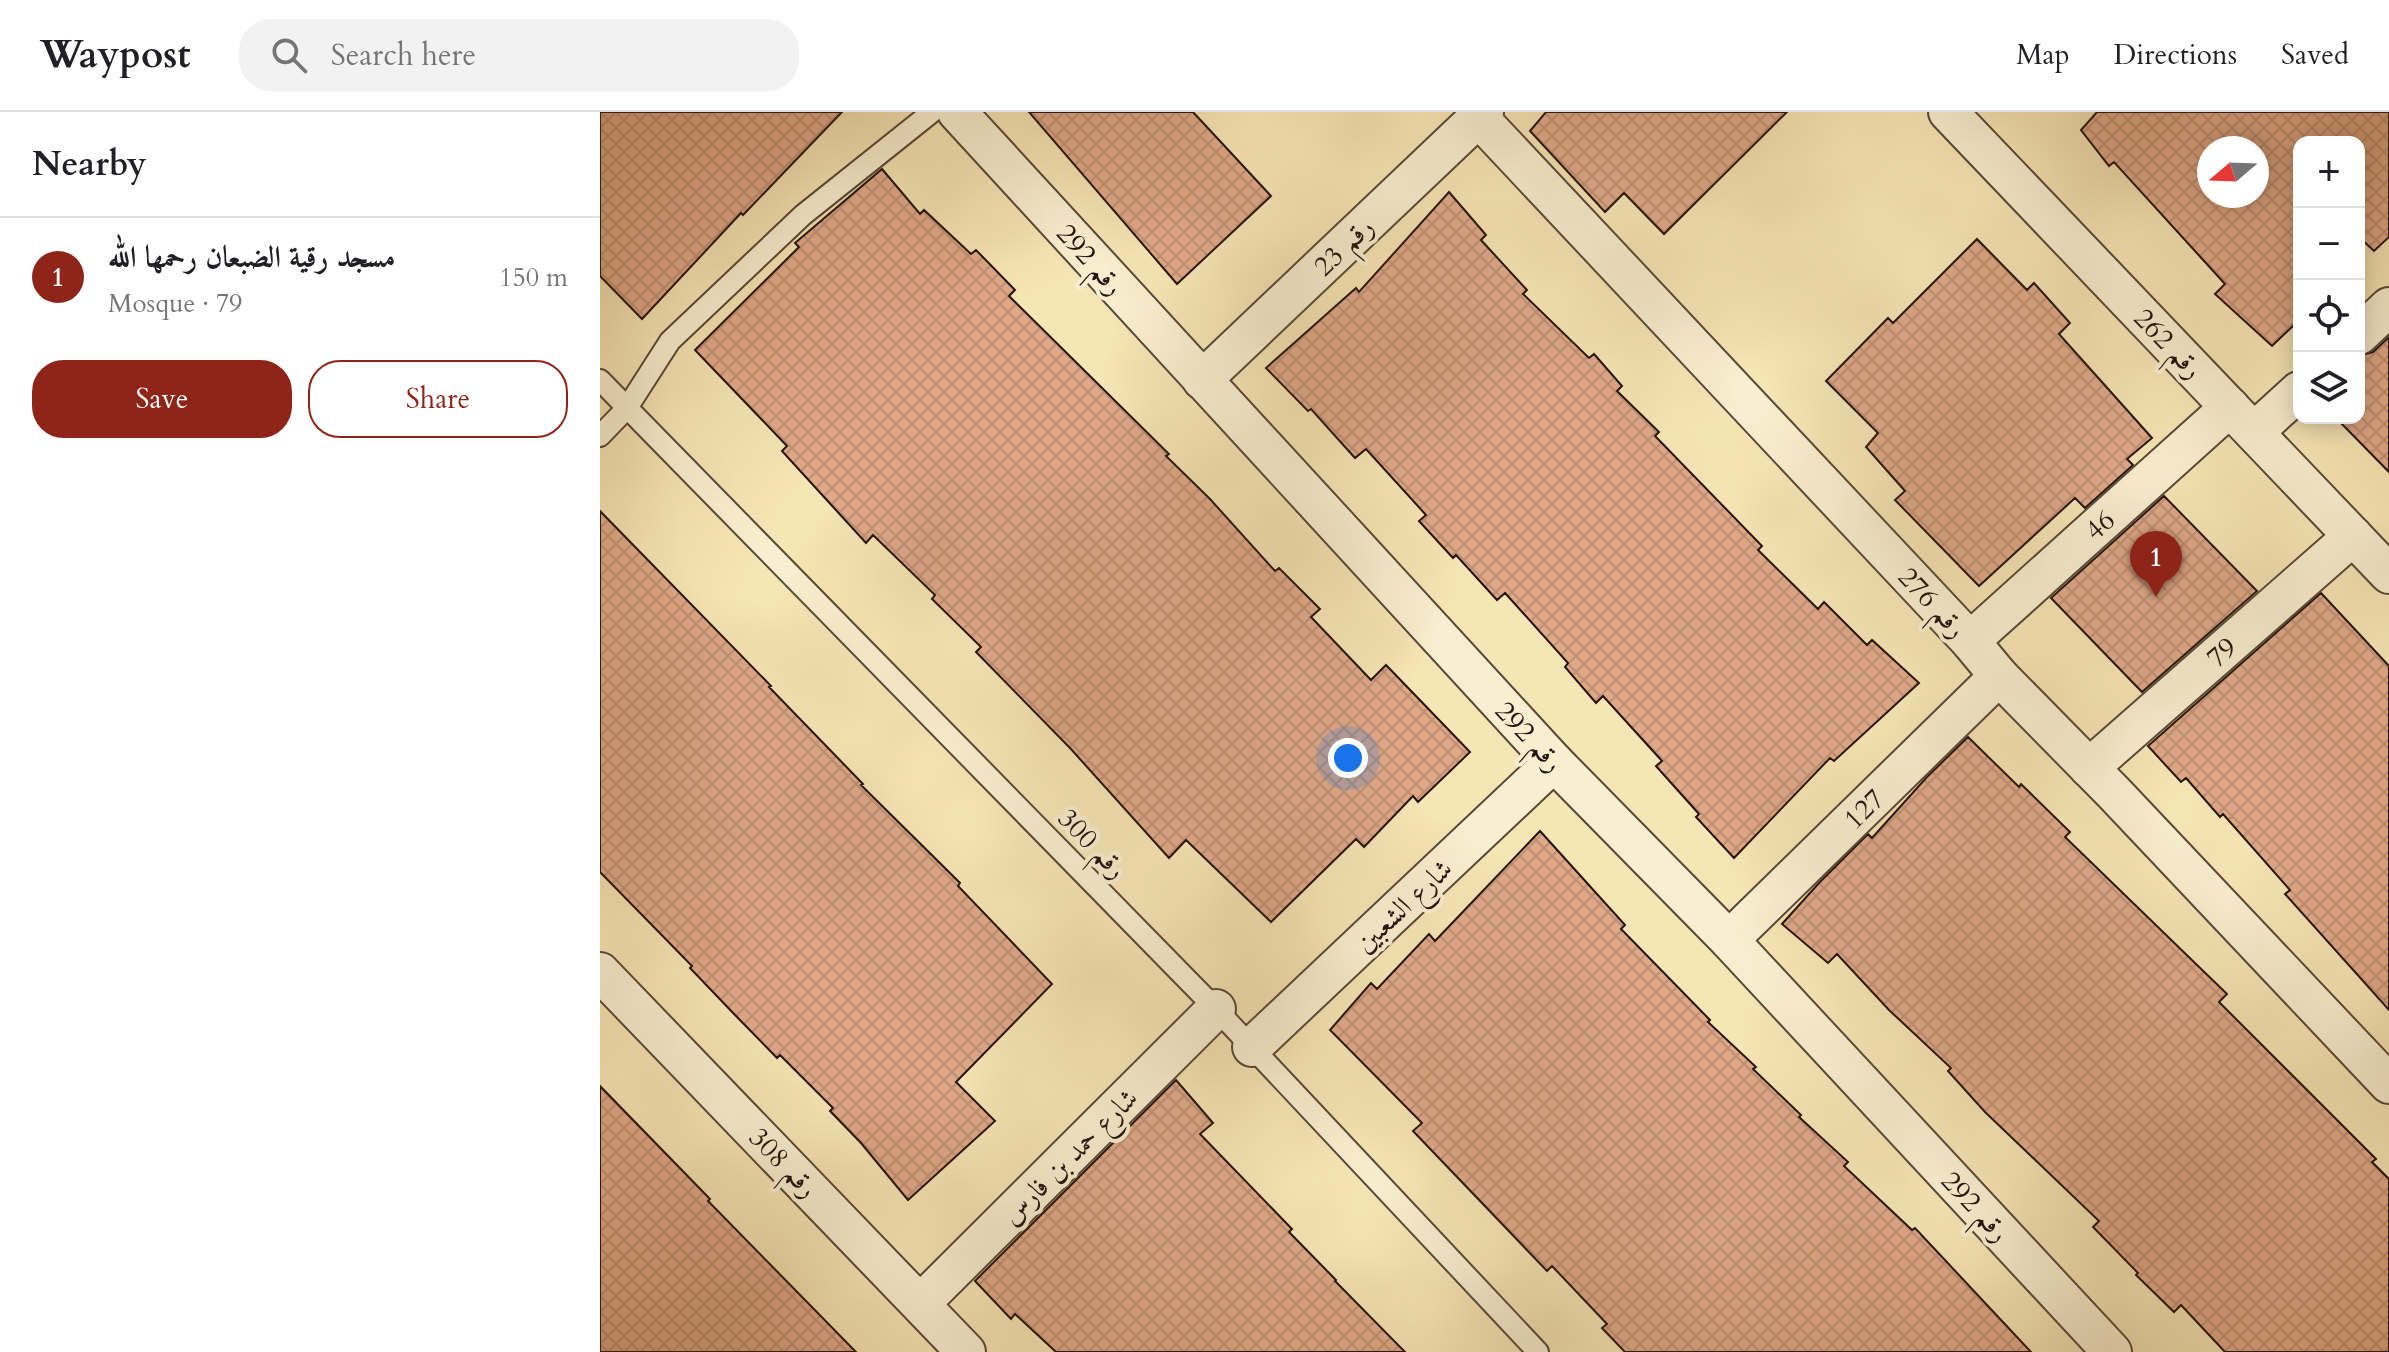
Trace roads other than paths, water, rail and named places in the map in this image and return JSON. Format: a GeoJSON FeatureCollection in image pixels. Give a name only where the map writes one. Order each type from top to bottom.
{"type":"FeatureCollection","features":[{"type":"Feature","properties":{"kind":"street","name":"رقم 292"},"geometry":{"type":"LineString","coordinates":[[957,112],[1554,762],[1729,940],[2112,1352]]}},
{"type":"Feature","properties":{"kind":"street","name":"رقم 262"},"geometry":{"type":"LineString","coordinates":[[1948,112],[2389,574]]}},
{"type":"Feature","properties":{"kind":"street","name":"رقم 23"},"geometry":{"type":"LineString","coordinates":[[1202,380],[1481,115]]}},
{"type":"Feature","properties":{"kind":"street","name":"رقم 276"},"geometry":{"type":"LineString","coordinates":[[1481,115],[1970,641],[1999,676],[2389,1084]]}},
{"type":"Feature","properties":{"kind":"street"},"geometry":{"type":"LineString","coordinates":[[2365,329],[2389,307]]}},
{"type":"Feature","properties":{"kind":"street","name":"46"},"geometry":{"type":"LineString","coordinates":[[1970,641],[2242,420],[2293,394]]}},
{"type":"Feature","properties":{"kind":"street","name":"79"},"geometry":{"type":"LineString","coordinates":[[2089,768],[2353,536]]}},
{"type":"Feature","properties":{"kind":"street","name":"127"},"geometry":{"type":"LineString","coordinates":[[1729,940],[1999,676]]}},
{"type":"Feature","properties":{"kind":"street","name":"شارع الشعبين"},"geometry":{"type":"LineString","coordinates":[[1252,1047],[1554,762]]}},
{"type":"Feature","properties":{"kind":"street","name":"رقم 308"},"geometry":{"type":"LineString","coordinates":[[600,972],[966,1352]]}},
{"type":"Feature","properties":{"kind":"street","name":"شارع حمد بن فارس"},"geometry":{"type":"LineString","coordinates":[[921,1303],[1216,1009]]}},
{"type":"Feature","properties":{"kind":"lane"},"geometry":{"type":"LineString","coordinates":[[600,436],[627,408],[670,341],[803,215],[932,112]]}},
{"type":"Feature","properties":{"kind":"lane","name":"رقم 300"},"geometry":{"type":"LineString","coordinates":[[600,380],[1216,1009],[1538,1352]]}},
{"type":"Feature","properties":{"kind":"place","name":"مسجد رقية الضبعان رحمها الله"},"geometry":{"type":"Point","coordinates":[2156,597]}}]}
